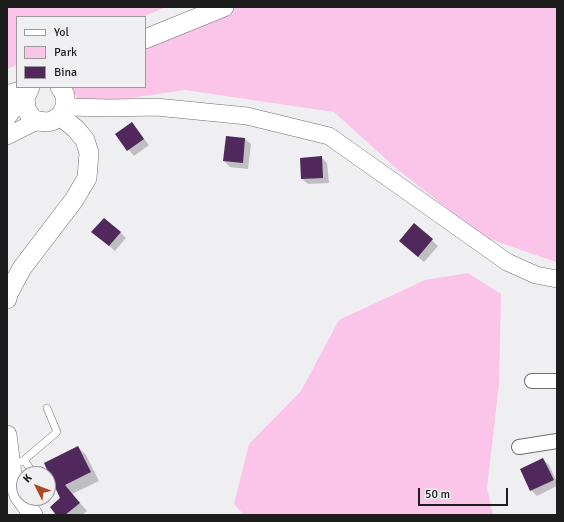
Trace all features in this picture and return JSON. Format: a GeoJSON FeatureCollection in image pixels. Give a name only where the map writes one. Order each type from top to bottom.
{"type":"FeatureCollection","features":[{"type":"Feature","properties":{"kind":"main road"},"geometry":{"type":"LineString","coordinates":[[146,39],[224,7]]}},
{"type":"Feature","properties":{"kind":"main road"},"geometry":{"type":"LineString","coordinates":[[7,95],[30,88]]}},
{"type":"Feature","properties":{"kind":"main road"},"geometry":{"type":"LineString","coordinates":[[30,88],[26,93],[24,104],[29,114],[37,121],[52,121],[62,97]]}},
{"type":"Feature","properties":{"kind":"main road"},"geometry":{"type":"LineString","coordinates":[[7,299],[8,294],[22,268],[74,200],[87,178],[89,152],[85,140],[76,129],[62,97]]}},
{"type":"Feature","properties":{"kind":"main road"},"geometry":{"type":"LineString","coordinates":[[7,434],[18,462],[16,466]]}},
{"type":"Feature","properties":{"kind":"main road"},"geometry":{"type":"LineString","coordinates":[[16,466],[12,475],[16,486]]}},
{"type":"Feature","properties":{"kind":"street"},"geometry":{"type":"LineString","coordinates":[[7,118],[30,88]]}},
{"type":"Feature","properties":{"kind":"street"},"geometry":{"type":"LineString","coordinates":[[62,97],[111,108],[156,108],[247,116],[329,136],[507,262],[536,275],[557,279]]}},
{"type":"Feature","properties":{"kind":"street"},"geometry":{"type":"LineString","coordinates":[[7,136],[37,121]]}},
{"type":"Feature","properties":{"kind":"street"},"geometry":{"type":"LineString","coordinates":[[532,381],[557,381]]}},
{"type":"Feature","properties":{"kind":"street"},"geometry":{"type":"LineString","coordinates":[[519,447],[557,441]]}},
{"type":"Feature","properties":{"kind":"lane"},"geometry":{"type":"LineString","coordinates":[[23,466],[18,462],[57,432],[47,408]]}},
{"type":"Feature","properties":{"kind":"green space"},"geometry":{"type":"Polygon","coordinates":[[[7,7],[166,7],[144,16],[16,16],[16,65],[7,69],[7,7]]]}},
{"type":"Feature","properties":{"kind":"green space"},"geometry":{"type":"Polygon","coordinates":[[[236,7],[557,7],[556,262],[484,237],[397,169],[334,112],[185,90],[83,105],[70,88],[146,88],[146,48],[236,7]]]}},
{"type":"Feature","properties":{"kind":"green space"},"geometry":{"type":"Polygon","coordinates":[[[468,273],[501,294],[499,384],[487,488],[493,515],[244,515],[234,504],[249,444],[301,391],[339,320],[425,280],[468,273]]]}},
{"type":"Feature","properties":{"kind":"building"},"geometry":{"type":"Polygon","coordinates":[[[132,122],[144,139],[127,151],[115,134],[132,122]]]}},
{"type":"Feature","properties":{"kind":"building"},"geometry":{"type":"Polygon","coordinates":[[[226,136],[245,138],[243,163],[223,161],[226,136]]]}},
{"type":"Feature","properties":{"kind":"building"},"geometry":{"type":"Polygon","coordinates":[[[322,156],[323,178],[301,179],[300,158],[322,156]]]}},
{"type":"Feature","properties":{"kind":"building"},"geometry":{"type":"Polygon","coordinates":[[[104,218],[121,232],[109,246],[91,232],[104,218]]]}},
{"type":"Feature","properties":{"kind":"building"},"geometry":{"type":"Polygon","coordinates":[[[414,223],[433,239],[418,257],[399,241],[414,223]]]}},
{"type":"Feature","properties":{"kind":"building"},"geometry":{"type":"Polygon","coordinates":[[[78,446],[91,472],[65,485],[80,503],[65,515],[56,515],[50,507],[56,506],[56,502],[60,498],[56,489],[56,466],[45,466],[44,463],[78,446]]]}},
{"type":"Feature","properties":{"kind":"building"},"geometry":{"type":"Polygon","coordinates":[[[543,458],[554,480],[530,491],[520,469],[543,458]]]}}]}
